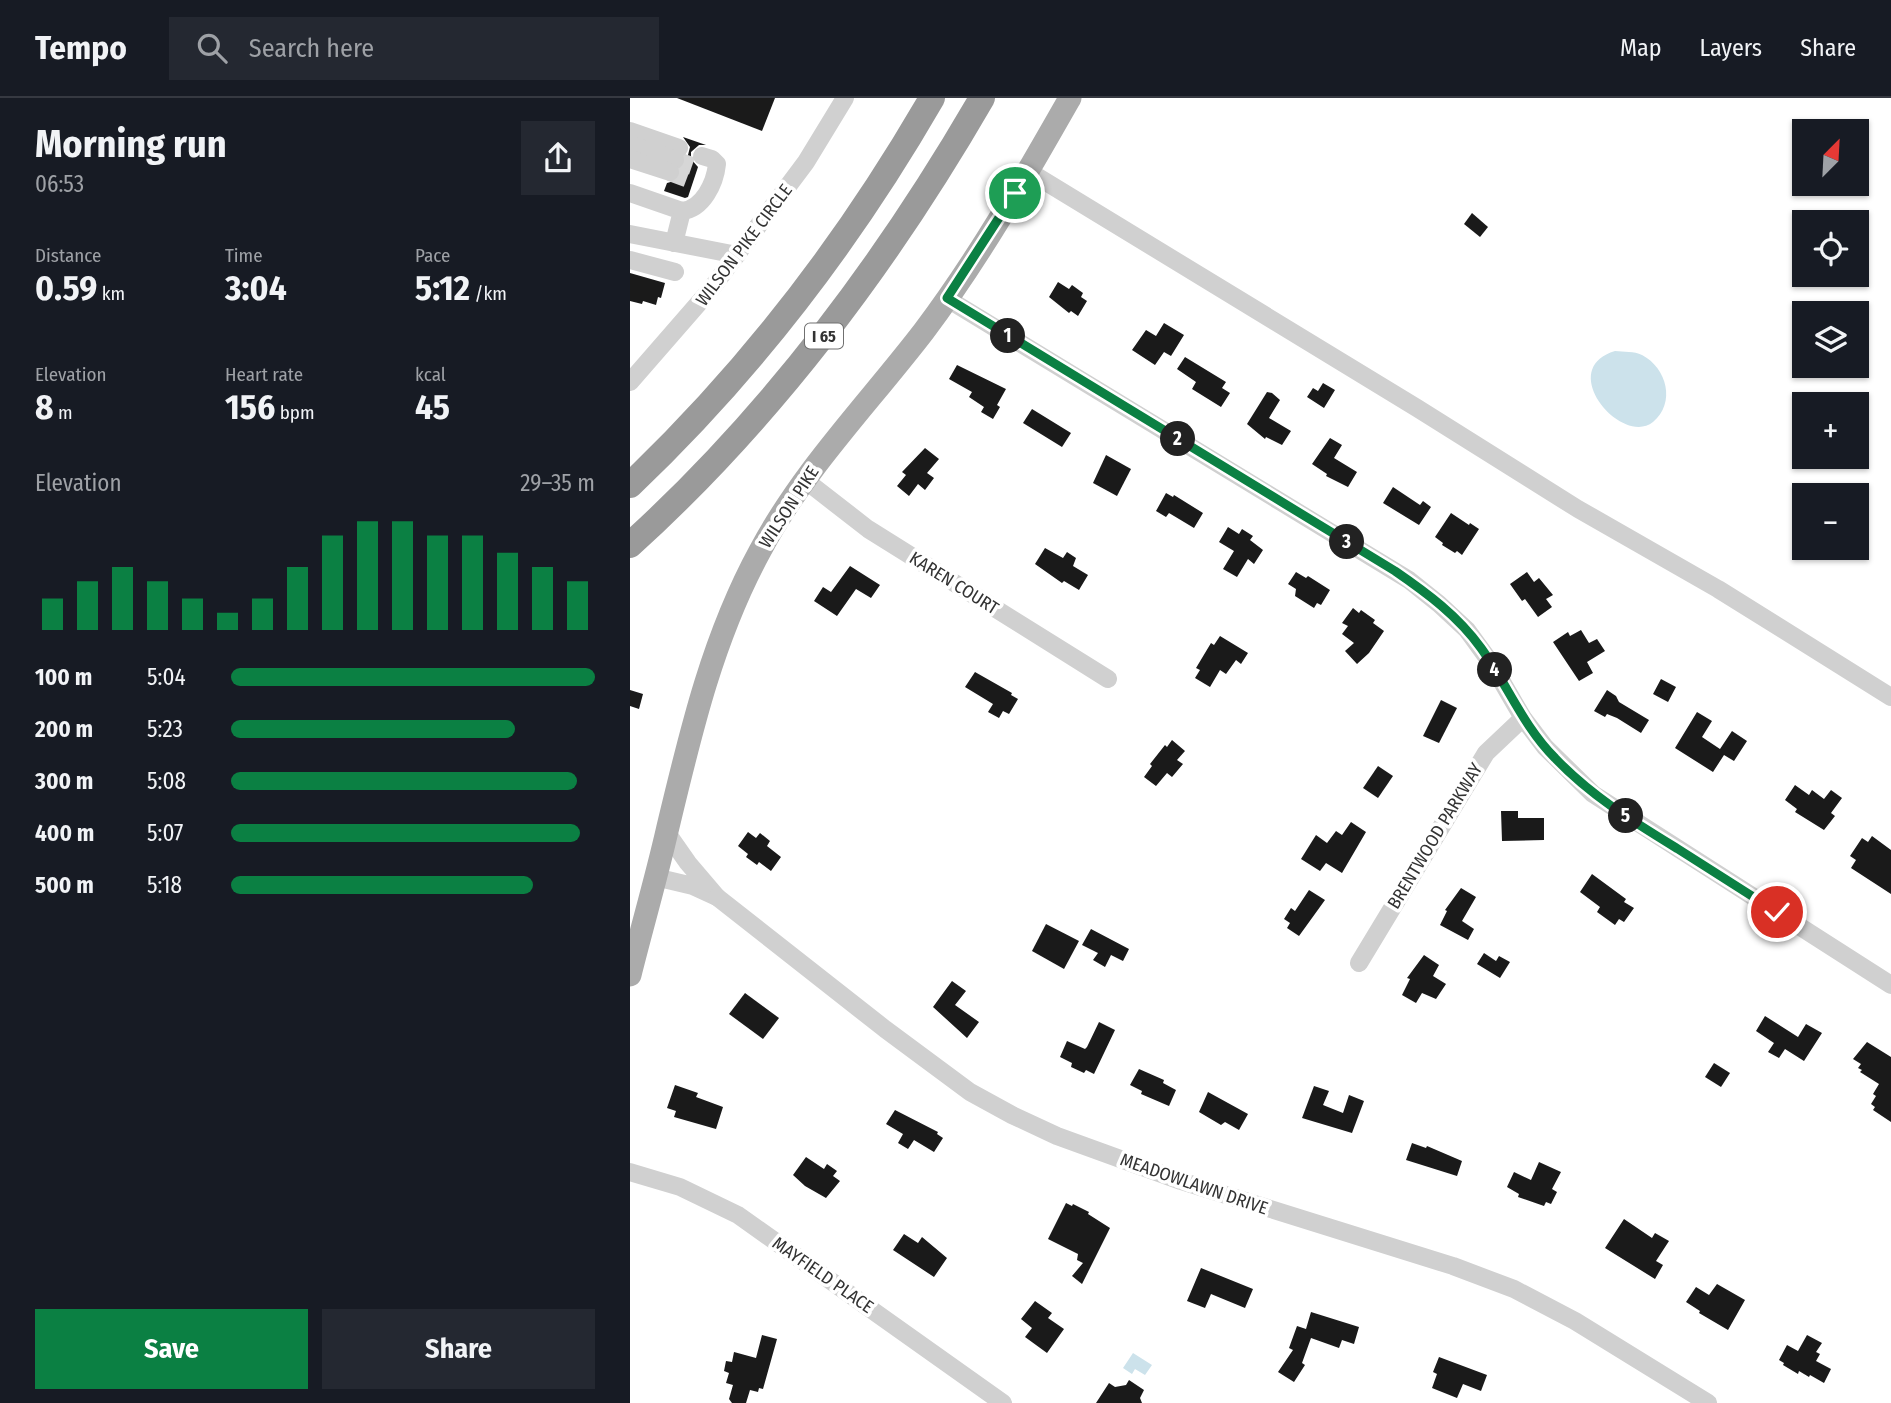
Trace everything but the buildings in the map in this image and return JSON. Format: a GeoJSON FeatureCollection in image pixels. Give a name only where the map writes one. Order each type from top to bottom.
{"type":"FeatureCollection","features":[{"type":"Feature","properties":{"kind":"highway","name":"I 65"},"geometry":{"type":"LineString","coordinates":[[630,485],[716,396],[793,305],[852,225],[932,98]]}},
{"type":"Feature","properties":{"kind":"highway","name":"I 65"},"geometry":{"type":"LineString","coordinates":[[630,545],[698,480],[746,429],[816,346],[895,240],[982,98]]}},
{"type":"Feature","properties":{"kind":"main road","name":"WILSON PIKE"},"geometry":{"type":"LineString","coordinates":[[630,975],[703,688],[726,622],[764,543],[805,480],[947,298],[1028,171],[1070,98]]}},
{"type":"Feature","properties":{"kind":"street","name":"WILSON PIKE CIRCLE"},"geometry":{"type":"LineString","coordinates":[[631,380],[668,340],[737,255],[806,162],[845,98]]}},
{"type":"Feature","properties":{"kind":"street"},"geometry":{"type":"LineString","coordinates":[[630,131],[671,162]]}},
{"type":"Feature","properties":{"kind":"street"},"geometry":{"type":"LineString","coordinates":[[630,144],[671,162]]}},
{"type":"Feature","properties":{"kind":"street"},"geometry":{"type":"LineString","coordinates":[[630,159],[671,162]]}},
{"type":"Feature","properties":{"kind":"street"},"geometry":{"type":"LineString","coordinates":[[649,200],[671,162]]}},
{"type":"Feature","properties":{"kind":"street"},"geometry":{"type":"LineString","coordinates":[[1028,171],[1578,509],[1718,589],[1891,697]]}},
{"type":"Feature","properties":{"kind":"street"},"geometry":{"type":"LineString","coordinates":[[630,193],[689,211],[700,202],[704,173]]}},
{"type":"Feature","properties":{"kind":"street"},"geometry":{"type":"LineString","coordinates":[[674,243],[682,211]]}},
{"type":"Feature","properties":{"kind":"street"},"geometry":{"type":"LineString","coordinates":[[630,234],[737,255]]}},
{"type":"Feature","properties":{"kind":"street"},"geometry":{"type":"LineString","coordinates":[[630,260],[675,272]]}},
{"type":"Feature","properties":{"kind":"street"},"geometry":{"type":"LineString","coordinates":[[947,298],[1409,580],[1467,630],[1491,663],[1523,718],[1553,757],[1600,798],[1891,985]]}},
{"type":"Feature","properties":{"kind":"street","name":"KAREN COURT"},"geometry":{"type":"LineString","coordinates":[[805,480],[868,529],[1108,679]]}},
{"type":"Feature","properties":{"kind":"street","name":"BRENTWOOD PARKWAY"},"geometry":{"type":"LineString","coordinates":[[1359,963],[1486,753],[1523,718]]}},
{"type":"Feature","properties":{"kind":"street","name":"MEADOWLAWN DRIVE"},"geometry":{"type":"LineString","coordinates":[[667,833],[717,897],[895,1037],[970,1092],[1012,1115],[1057,1136],[1181,1181],[1453,1266],[1514,1289],[1575,1321],[1708,1403]]}},
{"type":"Feature","properties":{"kind":"street","name":"MEADOWLAWN DRIVE"},"geometry":{"type":"LineString","coordinates":[[655,877],[693,886],[717,897]]}},
{"type":"Feature","properties":{"kind":"street","name":"MAYFIELD PLACE"},"geometry":{"type":"LineString","coordinates":[[630,1172],[680,1187],[738,1215],[1003,1403]]}},
{"type":"Feature","properties":{"kind":"water"},"geometry":{"type":"Polygon","coordinates":[[[1615,351],[1642,355],[1658,368],[1663,377],[1666,386],[1664,405],[1653,422],[1640,427],[1626,424],[1600,403],[1592,388],[1591,373],[1598,360],[1615,351]]]}},
{"type":"Feature","properties":{"kind":"water"},"geometry":{"type":"Polygon","coordinates":[[[1133,1353],[1152,1365],[1145,1375],[1135,1369],[1132,1374],[1123,1368],[1133,1353]]]}},
{"type":"Feature","properties":{"kind":"tunnel"},"geometry":{"type":"LineString","coordinates":[[675,160],[698,168]]}},
{"type":"Feature","properties":{"kind":"tunnel"},"geometry":{"type":"LineString","coordinates":[[670,172],[694,181]]}},
{"type":"Feature","properties":{"kind":"route"},"geometry":{"type":"LineString","coordinates":[[1015,193],[947,298],[1395,571],[1425,593],[1467,630],[1491,663],[1523,718],[1553,757],[1579,781],[1627,817],[1777,912]]}}]}
